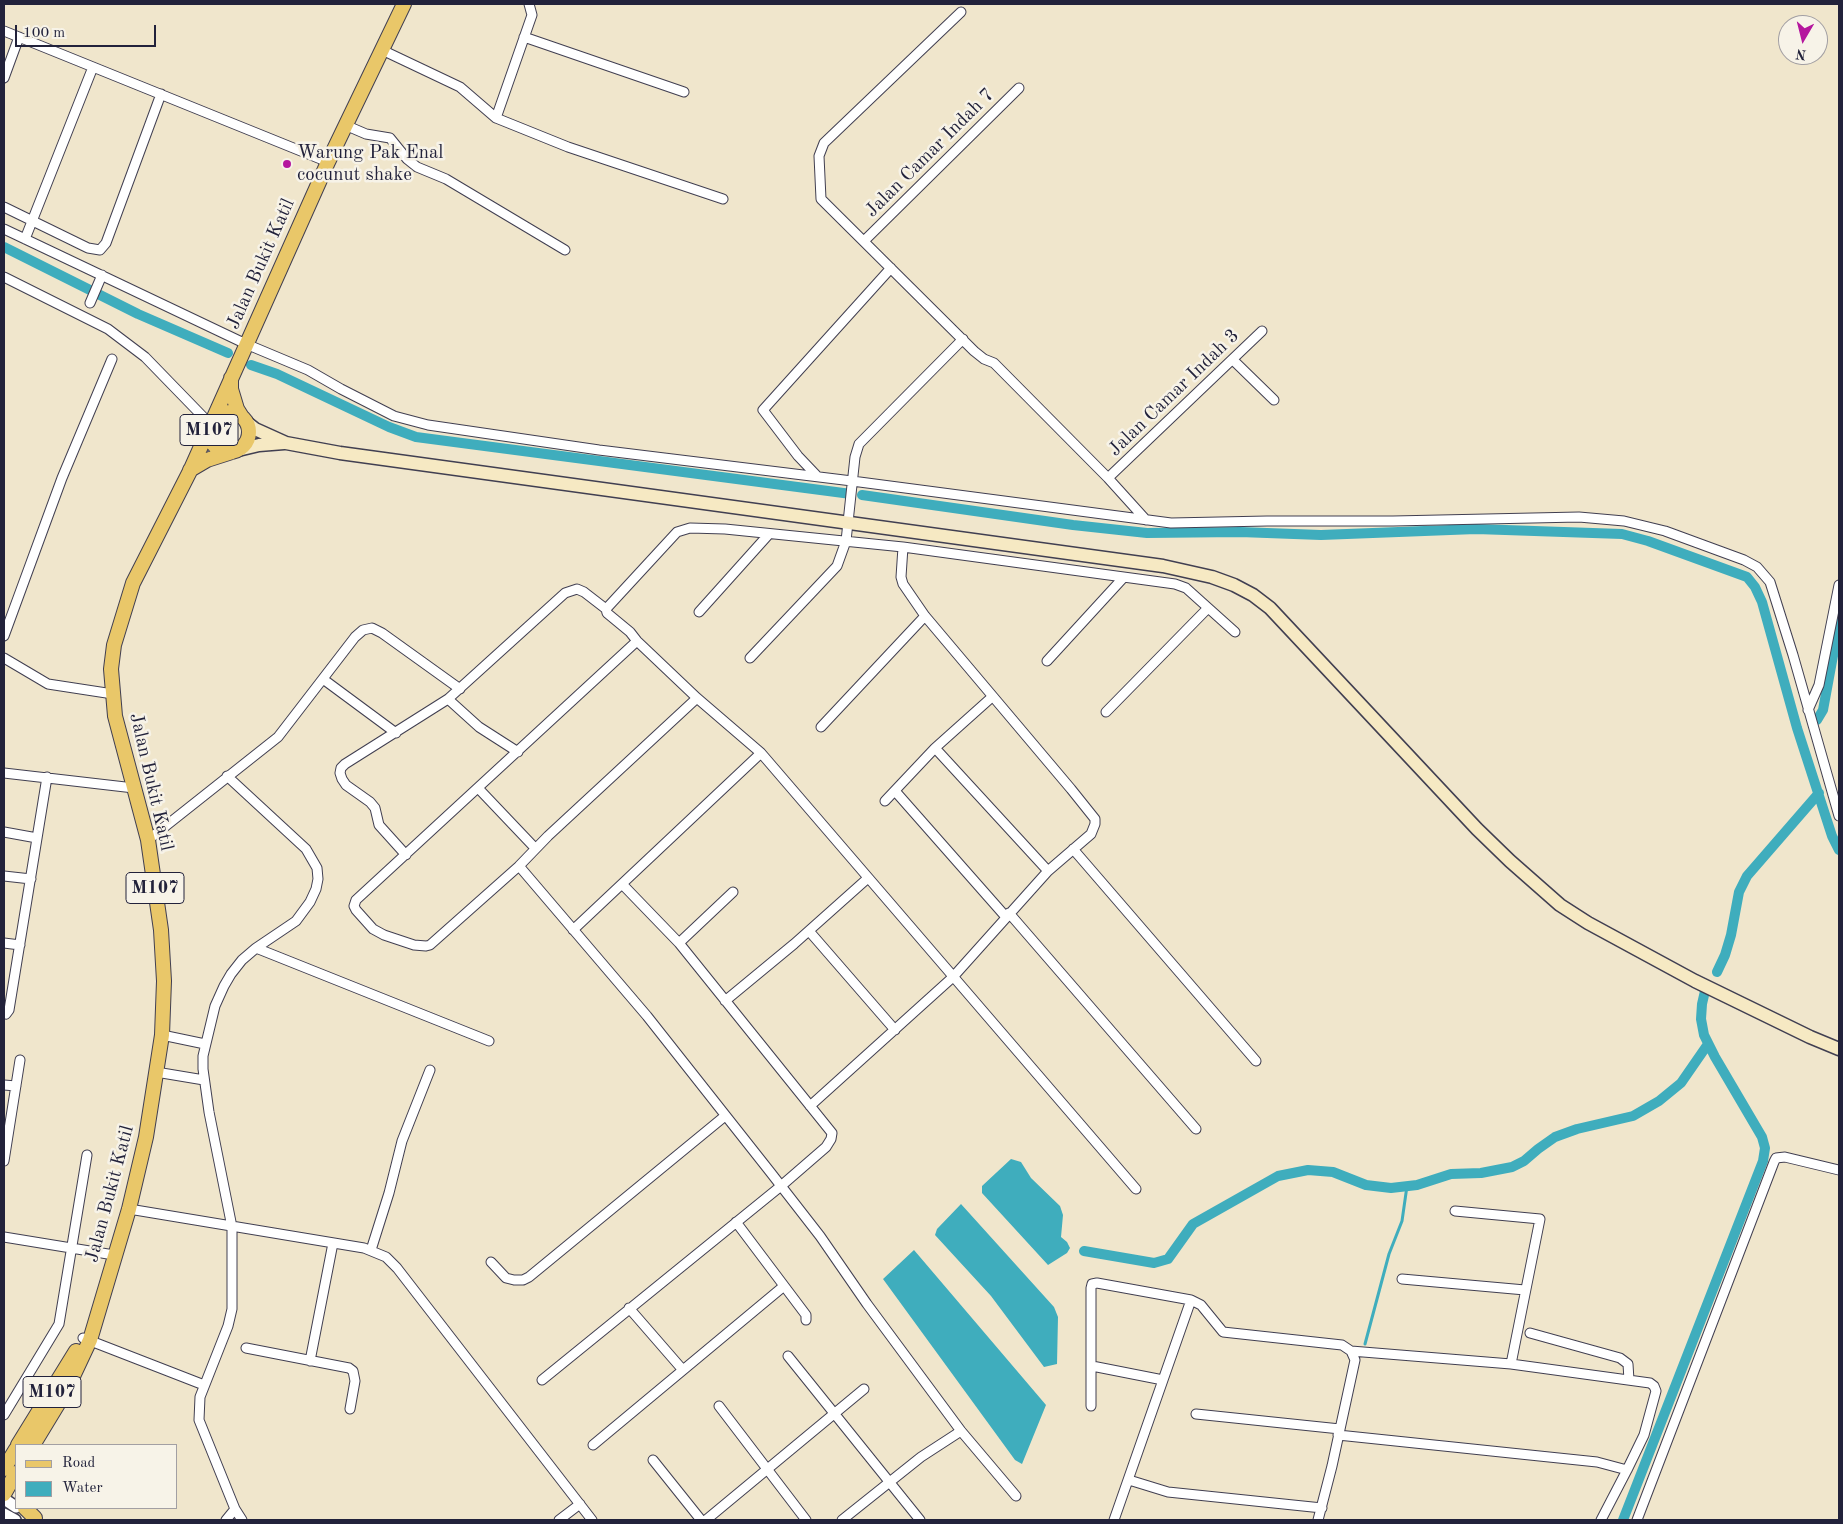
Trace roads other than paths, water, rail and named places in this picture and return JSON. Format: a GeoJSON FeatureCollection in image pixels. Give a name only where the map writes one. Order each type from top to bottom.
{"type":"FeatureCollection","features":[{"type":"Feature","properties":{"kind":"main road","name":"Jalan Bukit Katil"},"geometry":{"type":"LineString","coordinates":[[231,377],[328,162],[404,4]]}},
{"type":"Feature","properties":{"kind":"main road","name":"M107"},"geometry":{"type":"LineString","coordinates":[[190,471],[231,377]]}},
{"type":"Feature","properties":{"kind":"main road","name":"M107"},"geometry":{"type":"LineString","coordinates":[[190,471],[207,460],[235,451],[247,441],[249,428],[237,409],[231,390],[231,377]]}},
{"type":"Feature","properties":{"kind":"main road","name":"M107"},"geometry":{"type":"LineString","coordinates":[[235,451],[225,452],[215,446],[209,436],[210,424],[224,413],[236,414],[244,419]]}},
{"type":"Feature","properties":{"kind":"main road"},"geometry":{"type":"LineString","coordinates":[[244,419],[263,433],[286,443],[340,453],[1163,566],[1212,577],[1253,595],[1270,608],[1484,836],[1560,904],[1588,923],[1695,980],[1810,1037],[1839,1049]]}},
{"type":"Feature","properties":{"kind":"main road"},"geometry":{"type":"LineString","coordinates":[[235,451],[286,443]]}},
{"type":"Feature","properties":{"kind":"main road","name":"Jalan Bukit Katil"},"geometry":{"type":"LineString","coordinates":[[34,1444],[67,1389],[95,1319],[129,1209],[146,1137],[162,1035],[164,981],[161,930],[148,840],[115,716],[110,669],[114,645],[133,583],[190,471]]}},
{"type":"Feature","properties":{"kind":"main road","name":"Jalan Bukit Katil"},"geometry":{"type":"LineString","coordinates":[[19,1444],[70,1362],[87,1339]]}},
{"type":"Feature","properties":{"kind":"main road"},"geometry":{"type":"LineString","coordinates":[[4,1469],[15,1451]]}},
{"type":"Feature","properties":{"kind":"main road"},"geometry":{"type":"LineString","coordinates":[[4,1494],[15,1475]]}},
{"type":"Feature","properties":{"kind":"main road"},"geometry":{"type":"LineString","coordinates":[[15,1482],[13,1490],[15,1494]]}},
{"type":"Feature","properties":{"kind":"main road"},"geometry":{"type":"LineString","coordinates":[[26,1509],[37,1519]]}},
{"type":"Feature","properties":{"kind":"street"},"geometry":{"type":"LineString","coordinates":[[496,118],[532,14],[529,4]]}},
{"type":"Feature","properties":{"kind":"street"},"geometry":{"type":"LineString","coordinates":[[961,12],[824,144],[819,156],[822,199],[980,356],[994,363],[1108,478],[1146,520]]}},
{"type":"Feature","properties":{"kind":"street"},"geometry":{"type":"LineString","coordinates":[[4,30],[328,162]]}},
{"type":"Feature","properties":{"kind":"street"},"geometry":{"type":"LineString","coordinates":[[4,78],[19,37]]}},
{"type":"Feature","properties":{"kind":"street"},"geometry":{"type":"LineString","coordinates":[[524,37],[684,92]]}},
{"type":"Feature","properties":{"kind":"street"},"geometry":{"type":"LineString","coordinates":[[382,50],[460,87],[496,118],[568,147],[723,199]]}},
{"type":"Feature","properties":{"kind":"street"},"geometry":{"type":"LineString","coordinates":[[25,239],[93,67]]}},
{"type":"Feature","properties":{"kind":"street","name":"Jalan Camar Indah 7"},"geometry":{"type":"LineString","coordinates":[[864,241],[1019,88]]}},
{"type":"Feature","properties":{"kind":"street"},"geometry":{"type":"LineString","coordinates":[[4,206],[88,248],[100,250],[106,243],[161,94]]}},
{"type":"Feature","properties":{"kind":"street"},"geometry":{"type":"LineString","coordinates":[[346,125],[366,134],[390,138],[407,159],[417,167],[446,179],[565,250]]}},
{"type":"Feature","properties":{"kind":"street"},"geometry":{"type":"LineString","coordinates":[[4,228],[246,344],[308,370],[394,416],[428,426],[599,450],[818,476],[1146,520],[1190,523],[1579,517],[1624,521],[1665,531],[1744,560],[1756,567],[1770,582],[1839,816]]}},
{"type":"Feature","properties":{"kind":"street"},"geometry":{"type":"LineString","coordinates":[[818,476],[798,456],[763,410],[890,268]]}},
{"type":"Feature","properties":{"kind":"street"},"geometry":{"type":"LineString","coordinates":[[90,303],[102,275]]}},
{"type":"Feature","properties":{"kind":"street"},"geometry":{"type":"LineString","coordinates":[[4,277],[108,329],[145,357],[210,424]]}},
{"type":"Feature","properties":{"kind":"street","name":"Jalan Camar Indah 3"},"geometry":{"type":"LineString","coordinates":[[1108,478],[1262,331]]}},
{"type":"Feature","properties":{"kind":"street"},"geometry":{"type":"LineString","coordinates":[[750,658],[837,566],[846,541],[855,457],[859,444],[963,339]]}},
{"type":"Feature","properties":{"kind":"street"},"geometry":{"type":"LineString","coordinates":[[4,636],[62,478],[112,359]]}},
{"type":"Feature","properties":{"kind":"street"},"geometry":{"type":"LineString","coordinates":[[1233,360],[1274,400]]}},
{"type":"Feature","properties":{"kind":"street"},"geometry":{"type":"LineString","coordinates":[[606,609],[672,537],[690,528],[725,529],[903,547],[1175,584],[1186,588],[1235,632]]}},
{"type":"Feature","properties":{"kind":"street"},"geometry":{"type":"LineString","coordinates":[[699,612],[770,534]]}},
{"type":"Feature","properties":{"kind":"street"},"geometry":{"type":"LineString","coordinates":[[810,1106],[953,977],[1048,871],[1091,834],[1094,829],[1095,819],[924,616],[903,584],[901,577],[903,547]]}},
{"type":"Feature","properties":{"kind":"street"},"geometry":{"type":"LineString","coordinates":[[1047,661],[1124,577]]}},
{"type":"Feature","properties":{"kind":"street"},"geometry":{"type":"LineString","coordinates":[[1808,710],[1822,674],[1839,586]]}},
{"type":"Feature","properties":{"kind":"street"},"geometry":{"type":"LineString","coordinates":[[406,855],[378,825],[374,808],[370,802],[346,785],[340,773],[341,768],[448,699],[565,593],[572,590],[581,590],[606,609],[607,613],[630,632],[697,698],[761,753],[1136,1189]]}},
{"type":"Feature","properties":{"kind":"street"},"geometry":{"type":"LineString","coordinates":[[1106,712],[1208,608]]}},
{"type":"Feature","properties":{"kind":"street"},"geometry":{"type":"LineString","coordinates":[[821,727],[924,616]]}},
{"type":"Feature","properties":{"kind":"street"},"geometry":{"type":"LineString","coordinates":[[148,840],[227,776],[278,738],[359,633],[368,628],[382,633],[460,689]]}},
{"type":"Feature","properties":{"kind":"street"},"geometry":{"type":"LineString","coordinates":[[637,641],[356,900],[354,906],[356,910],[379,933],[420,946],[430,945],[519,866],[535,848],[697,698]]}},
{"type":"Feature","properties":{"kind":"street"},"geometry":{"type":"LineString","coordinates":[[4,658],[48,684],[113,694]]}},
{"type":"Feature","properties":{"kind":"street"},"geometry":{"type":"LineString","coordinates":[[323,679],[396,733]]}},
{"type":"Feature","properties":{"kind":"street"},"geometry":{"type":"LineString","coordinates":[[885,801],[935,748],[992,697]]}},
{"type":"Feature","properties":{"kind":"street"},"geometry":{"type":"LineString","coordinates":[[448,699],[478,727],[518,752]]}},
{"type":"Feature","properties":{"kind":"street"},"geometry":{"type":"LineString","coordinates":[[935,748],[1048,871]]}},
{"type":"Feature","properties":{"kind":"street"},"geometry":{"type":"LineString","coordinates":[[573,930],[623,885],[761,753]]}},
{"type":"Feature","properties":{"kind":"street"},"geometry":{"type":"LineString","coordinates":[[4,773],[134,788]]}},
{"type":"Feature","properties":{"kind":"street"},"geometry":{"type":"LineString","coordinates":[[227,776],[306,849],[317,868],[316,889],[303,913],[296,921],[256,948],[242,960],[224,986],[215,1006],[205,1044],[204,1080],[232,1227],[232,1309],[228,1326],[200,1397],[199,1420],[235,1509],[242,1520]]}},
{"type":"Feature","properties":{"kind":"street"},"geometry":{"type":"LineString","coordinates":[[4,1013],[6,1014],[9,1010],[47,777]]}},
{"type":"Feature","properties":{"kind":"street"},"geometry":{"type":"LineString","coordinates":[[478,788],[535,848]]}},
{"type":"Feature","properties":{"kind":"street"},"geometry":{"type":"LineString","coordinates":[[895,791],[1008,915],[1196,1129]]}},
{"type":"Feature","properties":{"kind":"street"},"geometry":{"type":"LineString","coordinates":[[4,832],[38,838]]}},
{"type":"Feature","properties":{"kind":"street"},"geometry":{"type":"LineString","coordinates":[[1073,849],[1256,1061]]}},
{"type":"Feature","properties":{"kind":"street"},"geometry":{"type":"LineString","coordinates":[[519,866],[647,1016],[820,1236],[961,1431],[1016,1496]]}},
{"type":"Feature","properties":{"kind":"street"},"geometry":{"type":"LineString","coordinates":[[4,876],[31,879]]}},
{"type":"Feature","properties":{"kind":"street"},"geometry":{"type":"LineString","coordinates":[[725,1000],[868,878]]}},
{"type":"Feature","properties":{"kind":"street"},"geometry":{"type":"LineString","coordinates":[[542,1380],[780,1186],[830,1143],[832,1133],[679,943],[623,885]]}},
{"type":"Feature","properties":{"kind":"street"},"geometry":{"type":"LineString","coordinates":[[679,943],[733,892]]}},
{"type":"Feature","properties":{"kind":"street"},"geometry":{"type":"LineString","coordinates":[[809,930],[895,1030]]}},
{"type":"Feature","properties":{"kind":"street"},"geometry":{"type":"LineString","coordinates":[[4,943],[20,945]]}},
{"type":"Feature","properties":{"kind":"street"},"geometry":{"type":"LineString","coordinates":[[256,948],[489,1041]]}},
{"type":"Feature","properties":{"kind":"street"},"geometry":{"type":"LineString","coordinates":[[162,1035],[205,1044]]}},
{"type":"Feature","properties":{"kind":"street"},"geometry":{"type":"LineString","coordinates":[[4,1160],[20,1060]]}},
{"type":"Feature","properties":{"kind":"street"},"geometry":{"type":"LineString","coordinates":[[371,1250],[390,1193],[402,1141],[430,1070]]}},
{"type":"Feature","properties":{"kind":"street"},"geometry":{"type":"LineString","coordinates":[[156,1072],[204,1080]]}},
{"type":"Feature","properties":{"kind":"street"},"geometry":{"type":"LineString","coordinates":[[4,1085],[16,1086]]}},
{"type":"Feature","properties":{"kind":"street"},"geometry":{"type":"LineString","coordinates":[[491,1262],[506,1278],[523,1280],[529,1277],[725,1116]]}},
{"type":"Feature","properties":{"kind":"street"},"geometry":{"type":"LineString","coordinates":[[4,1415],[59,1324],[88,1154]]}},
{"type":"Feature","properties":{"kind":"street"},"geometry":{"type":"LineString","coordinates":[[1637,1520],[1776,1158],[1785,1157],[1839,1170]]}},
{"type":"Feature","properties":{"kind":"street"},"geometry":{"type":"LineString","coordinates":[[129,1209],[371,1250],[386,1257],[397,1268],[592,1520]]}},
{"type":"Feature","properties":{"kind":"street"},"geometry":{"type":"LineString","coordinates":[[1455,1211],[1540,1219],[1511,1364]]}},
{"type":"Feature","properties":{"kind":"street"},"geometry":{"type":"LineString","coordinates":[[736,1222],[806,1315],[806,1320]]}},
{"type":"Feature","properties":{"kind":"street"},"geometry":{"type":"LineString","coordinates":[[4,1237],[114,1255]]}},
{"type":"Feature","properties":{"kind":"street"},"geometry":{"type":"LineString","coordinates":[[310,1361],[333,1243]]}},
{"type":"Feature","properties":{"kind":"street"},"geometry":{"type":"LineString","coordinates":[[1402,1279],[1526,1290]]}},
{"type":"Feature","properties":{"kind":"street"},"geometry":{"type":"LineString","coordinates":[[1091,1406],[1090,1288],[1092,1284],[1097,1282],[1192,1300],[1201,1306],[1222,1332],[1342,1345],[1351,1351],[1511,1364],[1650,1383],[1656,1391],[1644,1435],[1601,1520]]}},
{"type":"Feature","properties":{"kind":"street"},"geometry":{"type":"LineString","coordinates":[[592,1445],[784,1286]]}},
{"type":"Feature","properties":{"kind":"street"},"geometry":{"type":"LineString","coordinates":[[1114,1520],[1192,1300]]}},
{"type":"Feature","properties":{"kind":"street"},"geometry":{"type":"LineString","coordinates":[[629,1308],[682,1369]]}},
{"type":"Feature","properties":{"kind":"street"},"geometry":{"type":"LineString","coordinates":[[1530,1333],[1620,1358],[1628,1364],[1629,1380]]}},
{"type":"Feature","properties":{"kind":"street"},"geometry":{"type":"LineString","coordinates":[[87,1339],[204,1385]]}},
{"type":"Feature","properties":{"kind":"street"},"geometry":{"type":"LineString","coordinates":[[246,1348],[349,1368],[353,1371],[355,1381],[350,1409]]}},
{"type":"Feature","properties":{"kind":"street"},"geometry":{"type":"LineString","coordinates":[[1318,1520],[1355,1360],[1351,1351]]}},
{"type":"Feature","properties":{"kind":"street"},"geometry":{"type":"LineString","coordinates":[[788,1356],[920,1520]]}},
{"type":"Feature","properties":{"kind":"street"},"geometry":{"type":"LineString","coordinates":[[1092,1366],[1163,1380]]}},
{"type":"Feature","properties":{"kind":"street"},"geometry":{"type":"LineString","coordinates":[[706,1520],[864,1389]]}},
{"type":"Feature","properties":{"kind":"street"},"geometry":{"type":"LineString","coordinates":[[719,1406],[806,1520]]}},
{"type":"Feature","properties":{"kind":"street"},"geometry":{"type":"LineString","coordinates":[[1196,1414],[1598,1462],[1627,1470]]}},
{"type":"Feature","properties":{"kind":"street"},"geometry":{"type":"LineString","coordinates":[[842,1520],[921,1457],[961,1431]]}},
{"type":"Feature","properties":{"kind":"street"},"geometry":{"type":"LineString","coordinates":[[653,1460],[701,1520]]}},
{"type":"Feature","properties":{"kind":"street"},"geometry":{"type":"LineString","coordinates":[[1128,1480],[1168,1492],[1322,1508]]}},
{"type":"Feature","properties":{"kind":"street"},"geometry":{"type":"LineString","coordinates":[[4,1499],[15,1506]]}},
{"type":"Feature","properties":{"kind":"street"},"geometry":{"type":"LineString","coordinates":[[559,1520],[580,1504]]}},
{"type":"Feature","properties":{"kind":"street"},"geometry":{"type":"LineString","coordinates":[[20,1509],[37,1519]]}},
{"type":"Feature","properties":{"kind":"street"},"geometry":{"type":"LineString","coordinates":[[226,1520],[235,1509]]}},
{"type":"Feature","properties":{"kind":"street"},"geometry":{"type":"LineString","coordinates":[[4,1514],[15,1520]]}},
{"type":"Feature","properties":{"kind":"water"},"geometry":{"type":"Polygon","coordinates":[[[1011,1159],[1021,1162],[1031,1178],[1060,1206],[1063,1215],[1061,1237],[1070,1248],[1067,1253],[1048,1265],[982,1193],[982,1186],[1011,1159]]]}},
{"type":"Feature","properties":{"kind":"water"},"geometry":{"type":"Polygon","coordinates":[[[961,1204],[1054,1307],[1058,1317],[1057,1364],[1044,1367],[991,1296],[935,1235],[937,1229],[961,1204]]]}},
{"type":"Feature","properties":{"kind":"water"},"geometry":{"type":"Polygon","coordinates":[[[914,1250],[1046,1405],[1022,1464],[1015,1460],[883,1279],[914,1250]]]}},
{"type":"Feature","properties":{"kind":"waterway"},"geometry":{"type":"LineString","coordinates":[[4,247],[138,314],[228,353]]}},
{"type":"Feature","properties":{"kind":"waterway"},"geometry":{"type":"LineString","coordinates":[[251,365],[277,374],[389,427],[416,437],[851,494]]}},
{"type":"Feature","properties":{"kind":"waterway"},"geometry":{"type":"LineString","coordinates":[[862,495],[1073,525],[1147,533],[1240,532],[1321,535],[1476,529],[1622,534],[1648,541],[1747,577],[1755,587],[1762,602],[1797,728],[1832,836],[1839,850]]}},
{"type":"Feature","properties":{"kind":"waterway"},"geometry":{"type":"LineString","coordinates":[[1817,720],[1823,710],[1839,623]]}},
{"type":"Feature","properties":{"kind":"waterway"},"geometry":{"type":"LineString","coordinates":[[1717,972],[1731,935],[1739,892],[1747,876],[1819,793]]}},
{"type":"Feature","properties":{"kind":"waterway"},"geometry":{"type":"LineString","coordinates":[[1623,1520],[1763,1161],[1765,1148],[1762,1137],[1704,1035],[1701,1019],[1705,991]]}},
{"type":"Feature","properties":{"kind":"waterway"},"geometry":{"type":"LineString","coordinates":[[1084,1251],[1154,1263],[1168,1259],[1193,1224],[1278,1176],[1308,1170],[1333,1172],[1366,1185],[1391,1188],[1417,1185],[1451,1174],[1481,1173],[1512,1167],[1524,1161],[1555,1137],[1577,1129],[1633,1116],[1659,1101],[1681,1083],[1708,1044]]}},
{"type":"Feature","properties":{"kind":"waterway"},"geometry":{"type":"LineString","coordinates":[[1365,1344],[1389,1254],[1402,1221],[1407,1186]]}},
{"type":"Feature","properties":{"kind":"place","name":"Warung Pak Enal cocunut shake"},"geometry":{"type":"Point","coordinates":[287,164]}}]}
